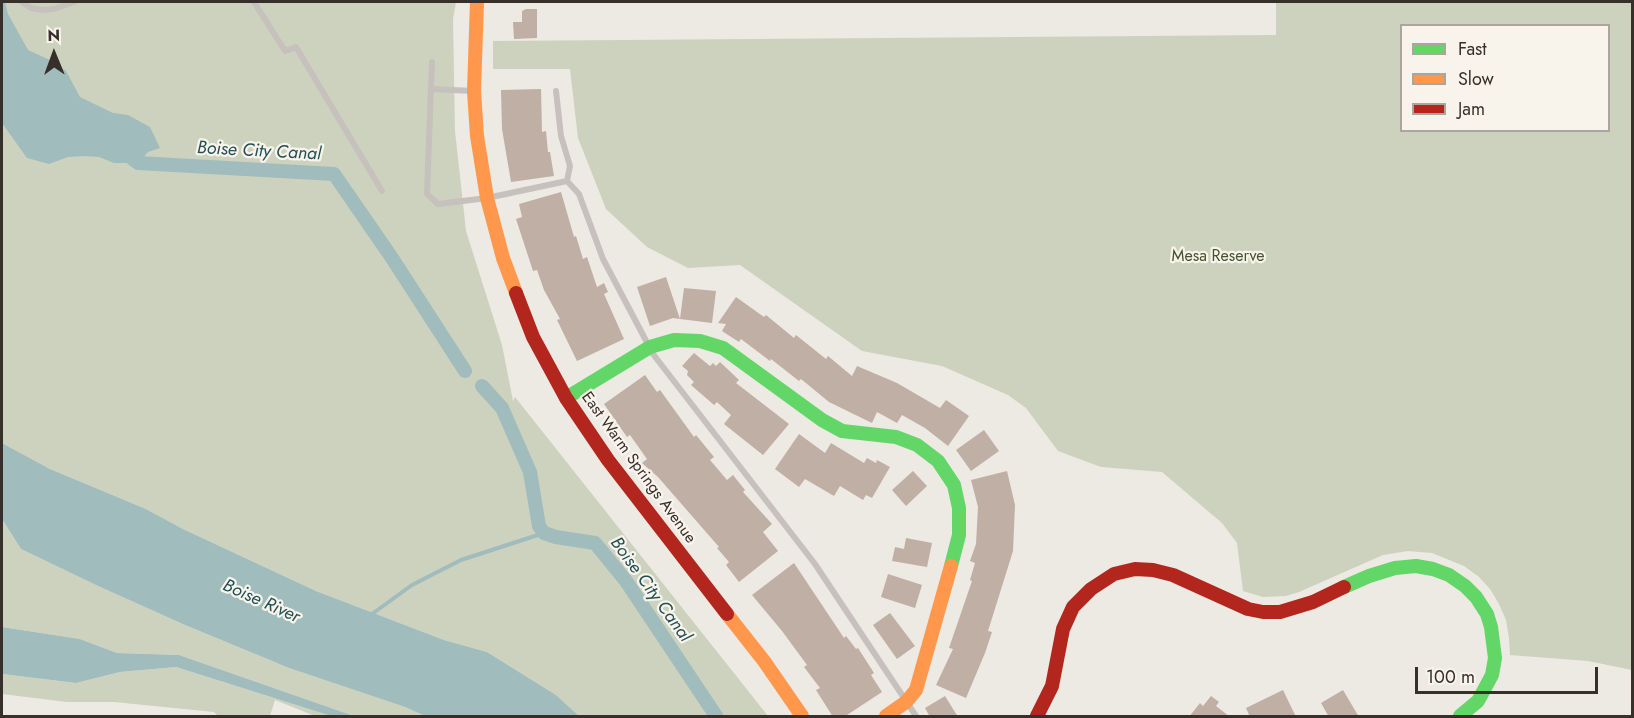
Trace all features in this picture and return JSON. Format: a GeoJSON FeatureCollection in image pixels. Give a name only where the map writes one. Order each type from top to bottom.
{"type":"FeatureCollection","features":[{"type":"Feature","properties":{"kind":"street","name":"East Warm Springs Avenue"},"geometry":{"type":"LineString","coordinates":[[477,2],[474,91],[477,135],[488,198],[503,258],[533,337],[566,398],[608,460],[764,661],[802,717]]}},
{"type":"Feature","properties":{"kind":"street"},"geometry":{"type":"LineString","coordinates":[[566,398],[650,347],[674,340],[700,341],[723,348],[822,420],[842,430],[896,437],[917,445],[938,461],[954,485],[959,508],[959,535],[916,690],[906,702],[886,717]]}},
{"type":"Feature","properties":{"kind":"street"},"geometry":{"type":"LineString","coordinates":[[1037,717],[1052,686],[1063,629],[1073,607],[1091,588],[1114,574],[1135,569],[1153,570],[1173,575],[1248,609],[1280,612],[1313,602],[1369,576],[1395,568],[1416,566],[1433,568],[1465,586],[1476,597],[1487,614],[1491,627],[1495,658],[1492,675],[1478,700],[1460,717]]}},
{"type":"Feature","properties":{"kind":"lane"},"geometry":{"type":"LineString","coordinates":[[22,2],[31,8],[43,10],[75,2]]}},
{"type":"Feature","properties":{"kind":"lane"},"geometry":{"type":"LineString","coordinates":[[254,2],[285,51],[296,47],[382,191]]}},
{"type":"Feature","properties":{"kind":"lane"},"geometry":{"type":"LineString","coordinates":[[432,62],[427,194],[438,204],[488,198],[567,181]]}},
{"type":"Feature","properties":{"kind":"lane"},"geometry":{"type":"LineString","coordinates":[[431,89],[474,91]]}},
{"type":"Feature","properties":{"kind":"lane"},"geometry":{"type":"LineString","coordinates":[[556,91],[561,136],[570,166],[567,181]]}},
{"type":"Feature","properties":{"kind":"lane"},"geometry":{"type":"LineString","coordinates":[[567,181],[579,194],[603,259],[650,347],[815,564],[916,717]]}},
{"type":"Feature","properties":{"kind":"green space"},"geometry":{"type":"Polygon","coordinates":[[[2,2],[456,2],[453,19],[455,131],[466,231],[502,345],[513,401],[515,397],[768,716],[579,716],[556,695],[487,652],[444,640],[316,591],[183,529],[146,509],[50,469],[2,443],[2,2]]]}},
{"type":"Feature","properties":{"kind":"green space","name":"Mesa Reserve"},"geometry":{"type":"Polygon","coordinates":[[[1276,2],[1632,2],[1632,670],[1588,661],[1510,655],[1506,620],[1490,589],[1464,566],[1432,553],[1408,551],[1383,555],[1286,596],[1263,597],[1243,591],[1237,543],[1222,523],[1162,472],[1101,467],[1058,451],[1026,408],[1008,395],[942,366],[862,351],[740,265],[688,268],[647,247],[606,209],[578,138],[570,69],[493,69],[493,41],[1276,35],[1276,2]]]}},
{"type":"Feature","properties":{"kind":"green space"},"geometry":{"type":"Polygon","coordinates":[[[2,519],[21,549],[98,586],[289,668],[405,707],[425,716],[354,716],[179,655],[117,653],[80,639],[2,627],[2,519]]]}},
{"type":"Feature","properties":{"kind":"green space"},"geometry":{"type":"Polygon","coordinates":[[[176,667],[331,716],[315,716],[275,700],[270,716],[218,716],[214,712],[114,702],[67,702],[2,694],[2,674],[76,683],[120,672],[176,667]]]}},
{"type":"Feature","properties":{"kind":"water"},"geometry":{"type":"Polygon","coordinates":[[[2,2],[5,2],[8,14],[28,50],[52,61],[66,71],[80,97],[113,113],[128,115],[150,127],[160,148],[148,152],[138,163],[114,163],[99,157],[85,156],[68,157],[49,164],[27,158],[2,123],[2,2]]]}},
{"type":"Feature","properties":{"kind":"water","name":"Boise River"},"geometry":{"type":"Polygon","coordinates":[[[2,443],[50,469],[146,509],[183,529],[316,591],[444,640],[487,652],[556,695],[579,716],[425,716],[405,707],[289,668],[98,586],[21,549],[2,519],[2,443]]]}},
{"type":"Feature","properties":{"kind":"water"},"geometry":{"type":"Polygon","coordinates":[[[2,627],[80,639],[117,653],[179,655],[354,716],[331,716],[176,667],[120,672],[76,683],[2,674],[2,627]]]}},
{"type":"Feature","properties":{"kind":"building"},"geometry":{"type":"Polygon","coordinates":[[[537,9],[537,38],[514,39],[513,22],[522,22],[522,11],[537,9]]]}},
{"type":"Feature","properties":{"kind":"building"},"geometry":{"type":"Polygon","coordinates":[[[541,89],[542,132],[546,131],[554,176],[511,182],[502,129],[501,90],[541,89]]]}},
{"type":"Feature","properties":{"kind":"building"},"geometry":{"type":"Polygon","coordinates":[[[561,192],[583,259],[587,257],[597,287],[604,283],[608,292],[604,294],[624,339],[577,361],[557,320],[560,319],[544,290],[537,270],[533,271],[516,219],[522,217],[519,204],[561,192]]]}},
{"type":"Feature","properties":{"kind":"building"},"geometry":{"type":"Polygon","coordinates":[[[666,277],[680,319],[673,318],[650,326],[637,287],[666,277]]]}},
{"type":"Feature","properties":{"kind":"building"},"geometry":{"type":"Polygon","coordinates":[[[684,288],[716,291],[712,323],[680,319],[684,288]]]}},
{"type":"Feature","properties":{"kind":"building"},"geometry":{"type":"Polygon","coordinates":[[[736,297],[764,317],[766,315],[794,338],[796,335],[826,359],[828,356],[852,376],[857,366],[897,383],[940,408],[946,400],[969,416],[948,446],[925,428],[902,415],[897,423],[877,412],[872,423],[829,402],[801,379],[799,381],[741,339],[739,342],[722,331],[726,324],[718,323],[736,297]]]}},
{"type":"Feature","properties":{"kind":"building"},"geometry":{"type":"Polygon","coordinates":[[[694,353],[710,366],[713,363],[716,366],[720,362],[739,380],[736,383],[789,424],[763,455],[724,424],[731,415],[717,402],[714,405],[691,385],[694,382],[682,366],[694,353]]]}},
{"type":"Feature","properties":{"kind":"building"},"geometry":{"type":"Polygon","coordinates":[[[645,375],[657,392],[660,390],[694,437],[696,435],[714,457],[710,460],[727,480],[733,475],[745,490],[743,492],[772,524],[763,532],[778,551],[739,582],[726,565],[729,562],[717,548],[719,547],[658,477],[642,463],[647,459],[630,435],[627,437],[604,404],[645,375]]]}},
{"type":"Feature","properties":{"kind":"building"},"geometry":{"type":"Polygon","coordinates":[[[984,430],[999,451],[971,471],[956,450],[984,430]]]}},
{"type":"Feature","properties":{"kind":"building"},"geometry":{"type":"Polygon","coordinates":[[[799,434],[825,453],[831,443],[864,463],[867,458],[890,467],[872,498],[866,495],[863,500],[840,486],[834,496],[805,479],[799,487],[775,469],[799,434]]]}},
{"type":"Feature","properties":{"kind":"building"},"geometry":{"type":"Polygon","coordinates":[[[913,471],[927,486],[906,506],[892,490],[913,471]]]}},
{"type":"Feature","properties":{"kind":"building"},"geometry":{"type":"Polygon","coordinates":[[[1007,471],[1015,505],[1013,551],[988,631],[992,632],[966,698],[936,685],[953,649],[949,648],[972,581],[970,580],[975,563],[970,561],[976,544],[978,507],[971,480],[1007,471]]]}},
{"type":"Feature","properties":{"kind":"building"},"geometry":{"type":"Polygon","coordinates":[[[906,538],[932,543],[927,567],[892,561],[895,547],[904,549],[906,538]]]}},
{"type":"Feature","properties":{"kind":"building"},"geometry":{"type":"Polygon","coordinates":[[[794,563],[844,638],[846,636],[856,649],[858,648],[874,673],[871,675],[882,692],[844,717],[833,717],[816,690],[820,688],[804,667],[807,665],[752,595],[794,563]]]}},
{"type":"Feature","properties":{"kind":"building"},"geometry":{"type":"Polygon","coordinates":[[[888,574],[922,585],[915,608],[881,597],[888,574]]]}},
{"type":"Feature","properties":{"kind":"building"},"geometry":{"type":"Polygon","coordinates":[[[890,613],[915,646],[897,659],[873,625],[890,613]]]}},
{"type":"Feature","properties":{"kind":"building"},"geometry":{"type":"Polygon","coordinates":[[[1283,690],[1296,717],[1250,717],[1246,708],[1283,690]]]}},
{"type":"Feature","properties":{"kind":"building"},"geometry":{"type":"Polygon","coordinates":[[[1343,690],[1359,717],[1329,717],[1321,703],[1343,690]]]}},
{"type":"Feature","properties":{"kind":"building"},"geometry":{"type":"Polygon","coordinates":[[[945,696],[958,717],[930,717],[925,708],[945,696]]]}},
{"type":"Feature","properties":{"kind":"building"},"geometry":{"type":"Polygon","coordinates":[[[1211,696],[1219,702],[1216,706],[1230,717],[1189,717],[1200,703],[1203,706],[1211,696]]]}},
{"type":"Feature","properties":{"kind":"waterway","name":"Boise City Canal"},"geometry":{"type":"LineString","coordinates":[[124,152],[138,163],[334,174],[465,371]]}},
{"type":"Feature","properties":{"kind":"waterway","name":"Boise City Canal"},"geometry":{"type":"LineString","coordinates":[[482,386],[502,408],[530,472],[539,526],[544,533],[556,537],[595,543],[626,581],[716,716]]}},
{"type":"Feature","properties":{"kind":"waterway"},"geometry":{"type":"LineString","coordinates":[[372,614],[412,585],[461,560],[544,533]]}},
{"type":"Feature","properties":{"kind":"traffic: fast"},"geometry":{"type":"LineString","coordinates":[[566,398],[650,347],[674,340],[700,341],[723,348],[822,420],[842,431],[896,437],[917,445],[938,461],[954,485],[959,508],[959,535],[951,566]]}},
{"type":"Feature","properties":{"kind":"traffic: fast"},"geometry":{"type":"LineString","coordinates":[[1344,587],[1395,568],[1416,566],[1449,575],[1476,597],[1487,614],[1495,658],[1492,675],[1478,701],[1460,716]]}},
{"type":"Feature","properties":{"kind":"traffic: slow"},"geometry":{"type":"LineString","coordinates":[[477,2],[474,91],[477,136],[487,198],[503,258],[516,293]]}},
{"type":"Feature","properties":{"kind":"traffic: slow"},"geometry":{"type":"LineString","coordinates":[[886,716],[906,702],[916,690],[951,566]]}},
{"type":"Feature","properties":{"kind":"traffic: slow"},"geometry":{"type":"LineString","coordinates":[[727,614],[764,661],[802,716]]}},
{"type":"Feature","properties":{"kind":"traffic: jam"},"geometry":{"type":"LineString","coordinates":[[516,293],[533,337],[566,398],[608,460],[727,614]]}},
{"type":"Feature","properties":{"kind":"traffic: jam"},"geometry":{"type":"LineString","coordinates":[[1037,716],[1052,686],[1063,629],[1073,607],[1091,589],[1114,574],[1135,569],[1153,570],[1173,575],[1248,609],[1263,612],[1280,612],[1313,602],[1344,587]]}}]}
